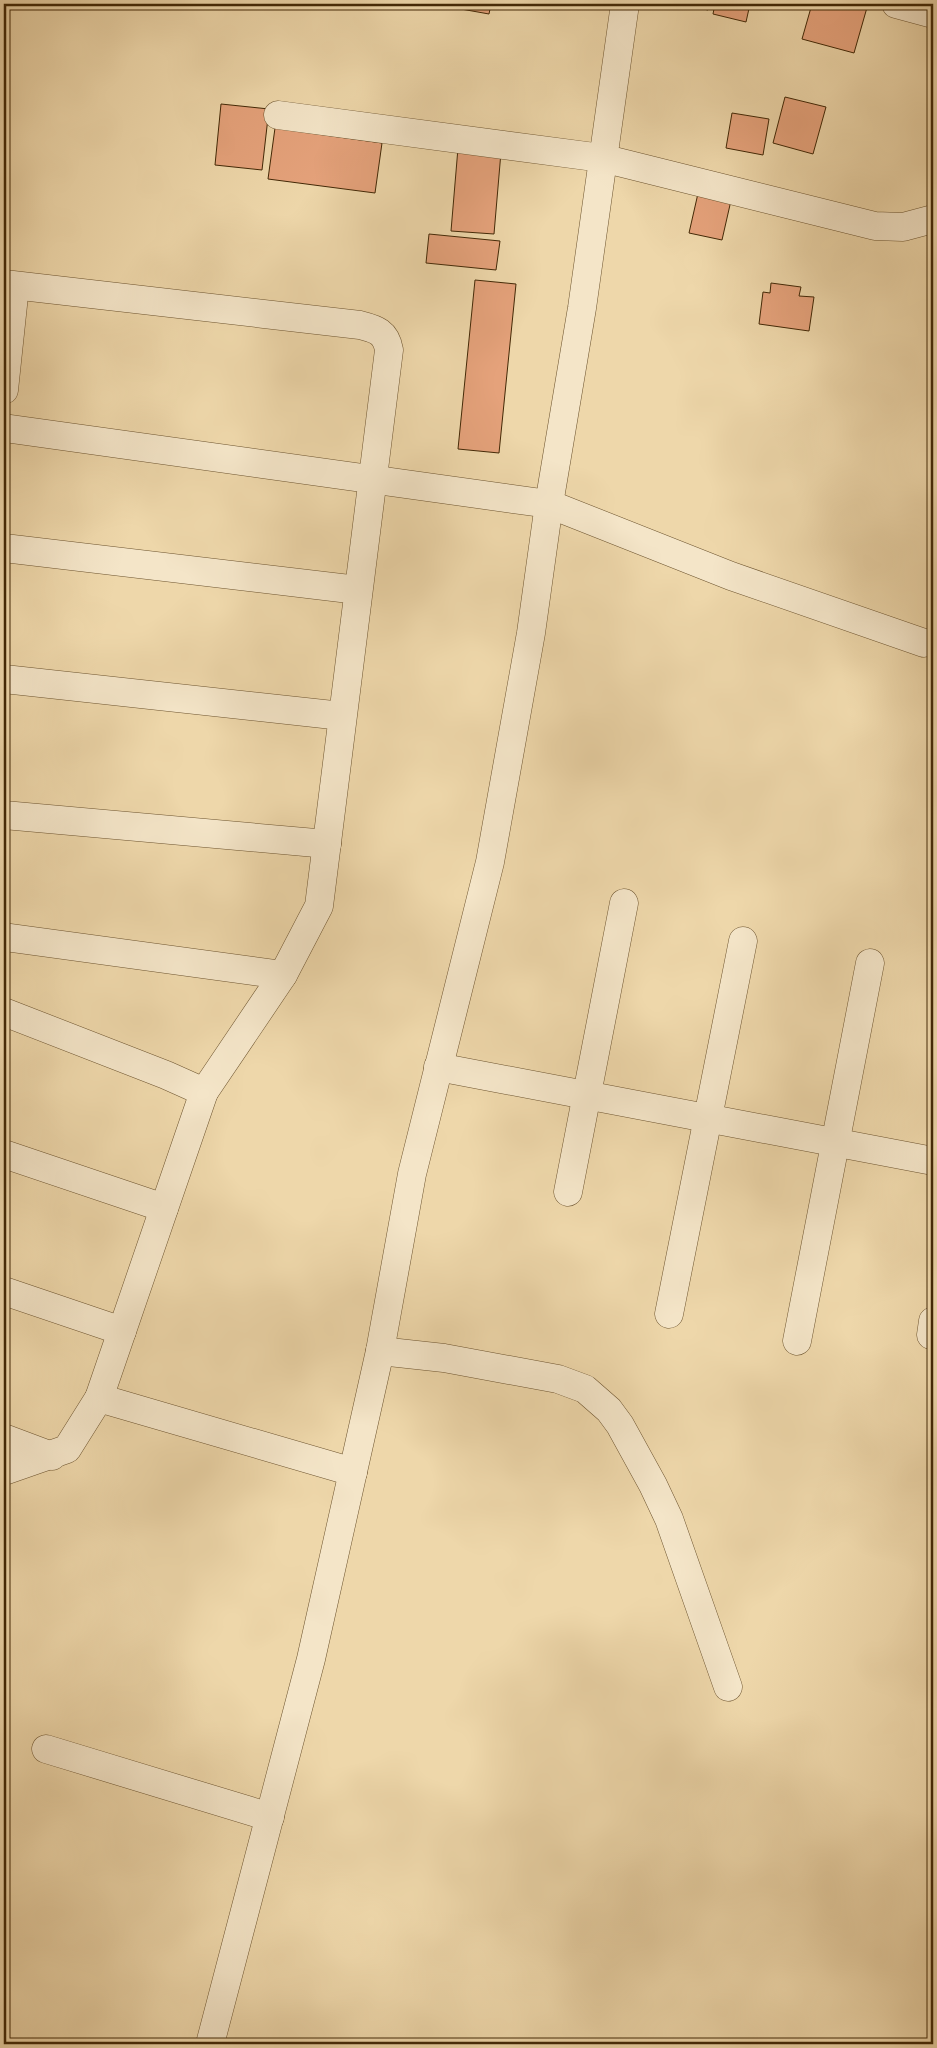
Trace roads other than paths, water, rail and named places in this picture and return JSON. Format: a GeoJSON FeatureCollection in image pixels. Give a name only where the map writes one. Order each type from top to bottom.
{"type":"FeatureCollection","features":[{"type":"Feature","properties":{"kind":"street"},"geometry":{"type":"LineString","coordinates":[[210,2044],[311,1659],[380,1352],[412,1174],[490,862],[531,633],[549,504],[582,308],[625,4]]}},
{"type":"Feature","properties":{"kind":"street"},"geometry":{"type":"LineString","coordinates":[[896,4],[933,14]]}},
{"type":"Feature","properties":{"kind":"street"},"geometry":{"type":"LineString","coordinates":[[278,115],[602,158],[875,226],[903,227],[933,219]]}},
{"type":"Feature","properties":{"kind":"street"},"geometry":{"type":"LineString","coordinates":[[4,390],[10,285],[360,325],[377,329],[387,338],[389,350],[319,906],[282,974],[204,1092],[99,1398],[67,1449],[52,1456],[4,1471]]}},
{"type":"Feature","properties":{"kind":"street"},"geometry":{"type":"LineString","coordinates":[[4,428],[549,504],[730,576],[924,643]]}},
{"type":"Feature","properties":{"kind":"street"},"geometry":{"type":"LineString","coordinates":[[4,548],[358,590]]}},
{"type":"Feature","properties":{"kind":"street"},"geometry":{"type":"LineString","coordinates":[[4,679],[342,716]]}},
{"type":"Feature","properties":{"kind":"street"},"geometry":{"type":"LineString","coordinates":[[4,815],[327,844]]}},
{"type":"Feature","properties":{"kind":"street"},"geometry":{"type":"LineString","coordinates":[[568,1192],[624,904]]}},
{"type":"Feature","properties":{"kind":"street"},"geometry":{"type":"LineString","coordinates":[[4,936],[282,974]]}},
{"type":"Feature","properties":{"kind":"street"},"geometry":{"type":"LineString","coordinates":[[670,1314],[743,941]]}},
{"type":"Feature","properties":{"kind":"street"},"geometry":{"type":"LineString","coordinates":[[797,1341],[870,963]]}},
{"type":"Feature","properties":{"kind":"street"},"geometry":{"type":"LineString","coordinates":[[4,1012],[166,1075],[204,1092]]}},
{"type":"Feature","properties":{"kind":"street"},"geometry":{"type":"LineString","coordinates":[[438,1067],[933,1162]]}},
{"type":"Feature","properties":{"kind":"street"},"geometry":{"type":"LineString","coordinates":[[4,1154],[164,1208]]}},
{"type":"Feature","properties":{"kind":"street"},"geometry":{"type":"LineString","coordinates":[[4,1291],[122,1331]]}},
{"type":"Feature","properties":{"kind":"street"},"geometry":{"type":"LineString","coordinates":[[380,1352],[444,1358],[558,1380],[585,1389],[609,1410],[620,1425],[653,1485],[669,1519],[728,1687]]}},
{"type":"Feature","properties":{"kind":"street"},"geometry":{"type":"LineString","coordinates":[[99,1398],[353,1472]]}},
{"type":"Feature","properties":{"kind":"street"},"geometry":{"type":"LineString","coordinates":[[4,1438],[52,1456]]}},
{"type":"Feature","properties":{"kind":"street"},"geometry":{"type":"LineString","coordinates":[[46,1749],[270,1817]]}}]}
